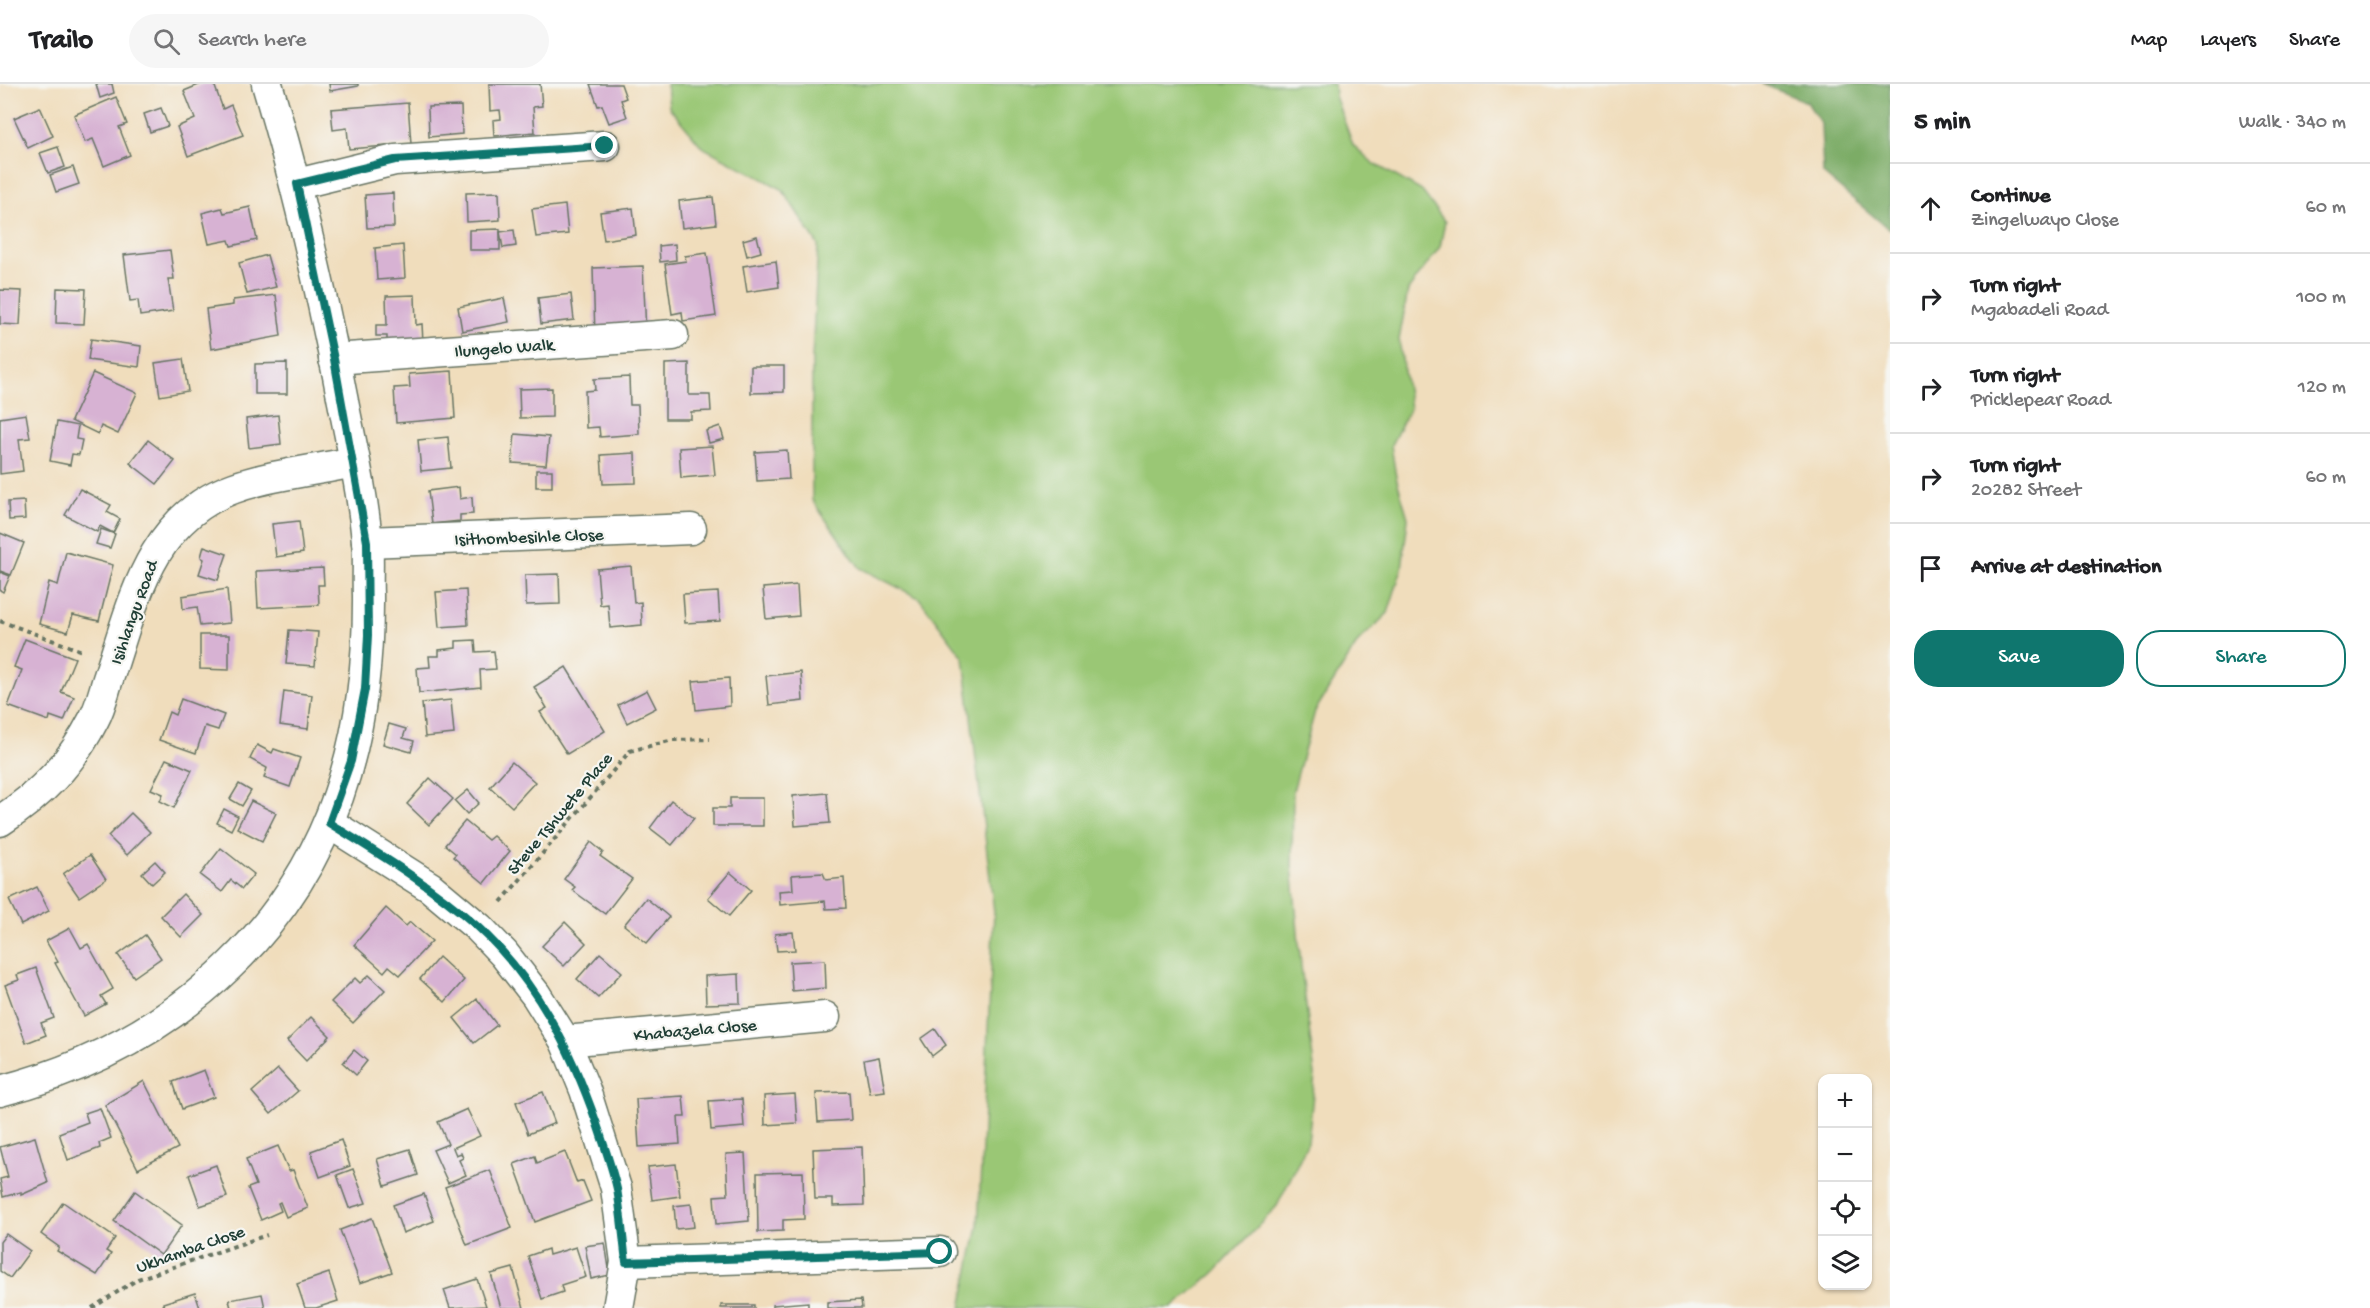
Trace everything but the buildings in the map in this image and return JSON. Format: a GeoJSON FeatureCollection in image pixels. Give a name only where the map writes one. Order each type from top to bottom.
{"type":"FeatureCollection","features":[{"type":"Feature","properties":{"kind":"street"},"geometry":{"type":"LineString","coordinates":[[0,1091],[32,1083],[121,1047],[209,985],[278,913],[329,823],[351,761],[365,689],[368,635],[367,542],[334,359],[297,184],[267,84]]}},
{"type":"Feature","properties":{"kind":"street"},"geometry":{"type":"LineString","coordinates":[[297,184],[395,160],[605,146]]}},
{"type":"Feature","properties":{"kind":"street","name":"Ilungelo Walk"},"geometry":{"type":"LineString","coordinates":[[334,359],[673,335]]}},
{"type":"Feature","properties":{"kind":"street","name":"Isihlangu Road"},"geometry":{"type":"LineString","coordinates":[[0,821],[32,800],[63,769],[95,718],[143,575],[156,551],[177,525],[205,503],[234,488],[354,462]]}},
{"type":"Feature","properties":{"kind":"street","name":"Isithombesihle Close"},"geometry":{"type":"LineString","coordinates":[[367,542],[691,529]]}},
{"type":"Feature","properties":{"kind":"street"},"geometry":{"type":"LineString","coordinates":[[329,823],[430,887],[479,928],[504,954],[536,995],[565,1041],[589,1099],[616,1188],[626,1262],[618,1308]]}},
{"type":"Feature","properties":{"kind":"street","name":"Khabazela Close"},"geometry":{"type":"LineString","coordinates":[[565,1041],[825,1017]]}},
{"type":"Feature","properties":{"kind":"street"},"geometry":{"type":"LineString","coordinates":[[626,1262],[940,1252]]}},
{"type":"Feature","properties":{"kind":"path"},"geometry":{"type":"LineString","coordinates":[[0,621],[114,662]]}},
{"type":"Feature","properties":{"kind":"path","name":"Steve Tshwete Place"},"geometry":{"type":"LineString","coordinates":[[479,928],[630,751],[673,740],[710,739]]}},
{"type":"Feature","properties":{"kind":"path","name":"Ukhamba Close"},"geometry":{"type":"LineString","coordinates":[[92,1308],[138,1279],[267,1235]]}},
{"type":"Feature","properties":{"kind":"green space"},"geometry":{"type":"Polygon","coordinates":[[[667,84],[1334,84],[1335,96],[1353,145],[1373,163],[1422,191],[1445,222],[1440,247],[1408,290],[1399,340],[1410,408],[1391,445],[1396,477],[1408,518],[1402,568],[1388,613],[1358,642],[1315,711],[1293,791],[1292,865],[1301,966],[1315,1075],[1308,1142],[1277,1206],[1213,1274],[1172,1308],[961,1308],[978,1226],[994,912],[964,658],[919,598],[860,568],[812,500],[812,359],[818,245],[782,189],[702,147],[669,107],[667,84]]]}},
{"type":"Feature","properties":{"kind":"green space"},"geometry":{"type":"Polygon","coordinates":[[[1762,84],[1890,84],[1890,230],[1823,174],[1821,124],[1807,102],[1762,84]]]}},
{"type":"Feature","properties":{"kind":"route"},"geometry":{"type":"LineString","coordinates":[[605,146],[395,160],[297,184],[334,359],[367,542],[368,635],[365,689],[351,761],[329,823],[396,863],[430,887],[479,928],[504,954],[536,995],[565,1041],[601,1136],[616,1188],[626,1262],[940,1252]]}}]}
